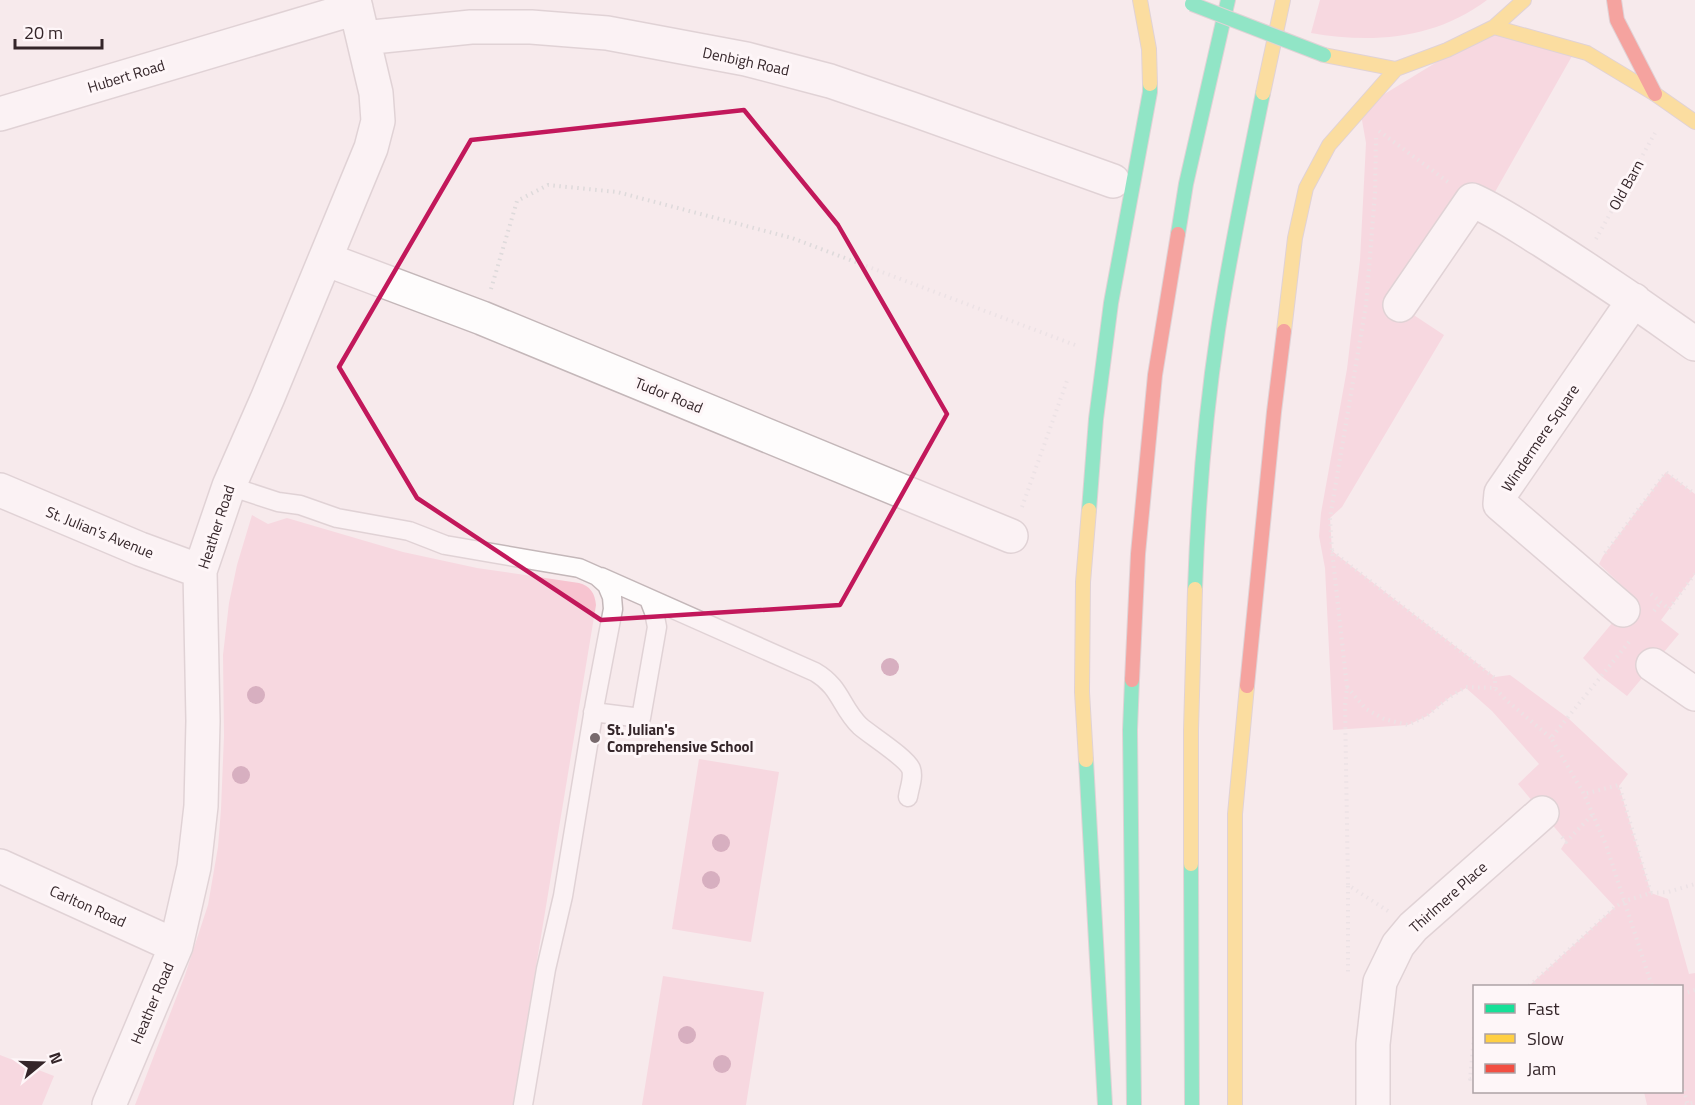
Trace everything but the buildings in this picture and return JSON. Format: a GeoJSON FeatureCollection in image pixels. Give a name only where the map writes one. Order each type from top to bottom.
{"type":"FeatureCollection","features":[{"type":"Feature","properties":{"kind":"main road"},"geometry":{"type":"LineString","coordinates":[[1105,1105],[1082,692],[1083,582],[1095,419],[1109,315],[1150,92],[1149,49],[1140,0]]}},
{"type":"Feature","properties":{"kind":"main road"},"geometry":{"type":"LineString","coordinates":[[1134,1105],[1130,730],[1138,554],[1157,363],[1186,184],[1228,0]]}},
{"type":"Feature","properties":{"kind":"main road"},"geometry":{"type":"LineString","coordinates":[[1192,1105],[1190,822],[1192,627],[1201,487],[1211,380],[1228,268],[1283,0]]}},
{"type":"Feature","properties":{"kind":"main road"},"geometry":{"type":"LineString","coordinates":[[1235,1105],[1234,814],[1274,412],[1295,238],[1306,188],[1329,145],[1396,69],[1447,50],[1494,27],[1524,0]]}},
{"type":"Feature","properties":{"kind":"main road"},"geometry":{"type":"LineString","coordinates":[[1614,0],[1617,20],[1655,94]]}},
{"type":"Feature","properties":{"kind":"main road"},"geometry":{"type":"LineString","coordinates":[[1188,2],[1324,55],[1396,69]]}},
{"type":"Feature","properties":{"kind":"main road"},"geometry":{"type":"LineString","coordinates":[[1494,27],[1587,52],[1695,122]]}},
{"type":"Feature","properties":{"kind":"street","name":"Hubert Road"},"geometry":{"type":"LineString","coordinates":[[0,114],[358,15]]}},
{"type":"Feature","properties":{"kind":"street","name":"Denbigh Road"},"geometry":{"type":"LineString","coordinates":[[358,15],[471,27],[531,27],[607,33],[746,59],[840,85],[1113,181]]}},
{"type":"Feature","properties":{"kind":"street","name":"Heather Road"},"geometry":{"type":"LineString","coordinates":[[109,1105],[176,946],[194,867],[201,806],[203,722],[200,571],[229,486],[326,259],[371,148],[378,120],[376,93],[358,15]]}},
{"type":"Feature","properties":{"kind":"street"},"geometry":{"type":"LineString","coordinates":[[1400,305],[1472,200],[1487,206],[1581,265],[1695,344]]}},
{"type":"Feature","properties":{"kind":"street","name":"Tudor Road"},"geometry":{"type":"LineString","coordinates":[[326,259],[482,318],[1011,536]]}},
{"type":"Feature","properties":{"kind":"street","name":"Windermere Square"},"geometry":{"type":"LineString","coordinates":[[1634,300],[1501,493],[1500,504],[1638,612]]}},
{"type":"Feature","properties":{"kind":"street","name":"St. Julian's Avenue"},"geometry":{"type":"LineString","coordinates":[[0,490],[140,549],[200,571]]}},
{"type":"Feature","properties":{"kind":"street"},"geometry":{"type":"LineString","coordinates":[[1653,665],[1695,694]]}},
{"type":"Feature","properties":{"kind":"street","name":"Thirlmere Place"},"geometry":{"type":"LineString","coordinates":[[1373,1105],[1373,1044],[1380,982],[1398,945],[1413,927],[1542,813]]}},
{"type":"Feature","properties":{"kind":"street","name":"Carlton Road"},"geometry":{"type":"LineString","coordinates":[[0,866],[176,946]]}},
{"type":"Feature","properties":{"kind":"lane"},"geometry":{"type":"LineString","coordinates":[[229,486],[338,518],[409,531],[445,545],[579,568],[814,672],[836,690],[857,723],[908,765],[912,776],[908,797]]}},
{"type":"Feature","properties":{"kind":"lane"},"geometry":{"type":"LineString","coordinates":[[523,1105],[546,969],[563,896],[593,712],[614,605],[607,585],[594,573]]}},
{"type":"Feature","properties":{"kind":"lane"},"geometry":{"type":"LineString","coordinates":[[593,712],[641,718],[657,627],[650,599]]}},
{"type":"Feature","properties":{"kind":"path","name":"Old Barn"},"geometry":{"type":"LineString","coordinates":[[1581,265],[1670,106]]}},
{"type":"Feature","properties":{"kind":"path"},"geometry":{"type":"LineString","coordinates":[[1413,927],[1348,885],[1345,706],[1347,687],[1330,518],[1366,305],[1375,193],[1376,129],[1472,200]]}},
{"type":"Feature","properties":{"kind":"path"},"geometry":{"type":"LineString","coordinates":[[482,318],[517,201],[548,185],[617,192],[792,238],[1079,347]]}},
{"type":"Feature","properties":{"kind":"path"},"geometry":{"type":"LineString","coordinates":[[1011,536],[1071,369]]}},
{"type":"Feature","properties":{"kind":"path"},"geometry":{"type":"LineString","coordinates":[[1603,556],[1666,472],[1695,494]]}},
{"type":"Feature","properties":{"kind":"path"},"geometry":{"type":"LineString","coordinates":[[1332,551],[1495,678],[1495,688],[1505,699],[1551,738],[1584,794],[1606,844],[1651,985]]}},
{"type":"Feature","properties":{"kind":"path"},"geometry":{"type":"LineString","coordinates":[[1661,602],[1670,609],[1695,574]]}},
{"type":"Feature","properties":{"kind":"path"},"geometry":{"type":"LineString","coordinates":[[1551,738],[1638,612],[1661,602]]}},
{"type":"Feature","properties":{"kind":"path"},"geometry":{"type":"LineString","coordinates":[[1638,612],[1661,602]]}},
{"type":"Feature","properties":{"kind":"path"},"geometry":{"type":"LineString","coordinates":[[1347,687],[1366,709],[1384,719],[1407,725],[1427,716],[1466,687],[1495,688]]}},
{"type":"Feature","properties":{"kind":"path"},"geometry":{"type":"LineString","coordinates":[[1584,794],[1619,785],[1651,893]]}},
{"type":"Feature","properties":{"kind":"path"},"geometry":{"type":"LineString","coordinates":[[1531,985],[1615,907],[1625,901],[1651,893],[1668,892],[1695,884]]}},
{"type":"Feature","properties":{"kind":"path"},"geometry":{"type":"LineString","coordinates":[[1473,1048],[1470,1079],[1473,1078]]}},
{"type":"Feature","properties":{"kind":"path"},"geometry":{"type":"LineString","coordinates":[[1683,1088],[1687,1105],[1695,1102]]}},
{"type":"Feature","properties":{"kind":"highlighted area"},"geometry":{"type":"Polygon","coordinates":[[[744,110],[838,225],[947,414],[840,605],[601,620],[417,498],[339,367],[471,140],[744,110]]]}},
{"type":"Feature","properties":{"kind":"shaded area"},"geometry":{"type":"Polygon","coordinates":[[[1320,0],[1487,0],[1467,13],[1425,30],[1380,38],[1357,38],[1311,33],[1320,0]]]}},
{"type":"Feature","properties":{"kind":"shaded area"},"geometry":{"type":"Polygon","coordinates":[[[1494,27],[1576,49],[1487,206],[1400,306],[1444,335],[1342,507],[1330,518],[1332,551],[1495,677],[1510,675],[1568,718],[1628,774],[1619,786],[1651,893],[1668,899],[1689,974],[1695,973],[1695,1105],[1647,1105],[1644,1093],[1683,1093],[1683,985],[1530,985],[1615,907],[1561,849],[1566,841],[1518,784],[1539,764],[1492,711],[1466,688],[1450,697],[1427,716],[1408,725],[1333,730],[1325,568],[1319,536],[1321,513],[1347,369],[1360,260],[1366,143],[1360,109],[1494,27]]]}},
{"type":"Feature","properties":{"kind":"shaded area"},"geometry":{"type":"Polygon","coordinates":[[[1666,472],[1695,494],[1695,574],[1661,620],[1679,634],[1627,696],[1601,676],[1583,658],[1623,610],[1631,594],[1599,564],[1666,472]]]}},
{"type":"Feature","properties":{"kind":"shaded area"},"geometry":{"type":"Polygon","coordinates":[[[252,515],[268,524],[287,518],[403,552],[477,568],[579,583],[589,588],[593,594],[596,605],[513,1105],[135,1105],[185,975],[208,905],[218,847],[221,809],[224,736],[223,655],[229,603],[237,565],[252,515]]]}},
{"type":"Feature","properties":{"kind":"shaded area"},"geometry":{"type":"Polygon","coordinates":[[[699,759],[779,772],[751,942],[672,929],[699,759]]]}},
{"type":"Feature","properties":{"kind":"shaded area"},"geometry":{"type":"Polygon","coordinates":[[[663,976],[764,992],[746,1105],[642,1105],[663,976]]]}},
{"type":"Feature","properties":{"kind":"shaded area"},"geometry":{"type":"Polygon","coordinates":[[[0,1055],[54,1076],[42,1105],[0,1105],[0,1055]]]}},
{"type":"Feature","properties":{"kind":"traffic: fast"},"geometry":{"type":"LineString","coordinates":[[1178,234],[1186,184],[1228,0]]}},
{"type":"Feature","properties":{"kind":"traffic: fast"},"geometry":{"type":"LineString","coordinates":[[1192,4],[1324,55]]}},
{"type":"Feature","properties":{"kind":"traffic: fast"},"geometry":{"type":"LineString","coordinates":[[1089,510],[1096,419],[1111,303],[1150,84]]}},
{"type":"Feature","properties":{"kind":"traffic: fast"},"geometry":{"type":"LineString","coordinates":[[1195,589],[1203,460],[1213,362],[1233,241],[1263,93]]}},
{"type":"Feature","properties":{"kind":"traffic: fast"},"geometry":{"type":"LineString","coordinates":[[1132,680],[1130,730],[1134,1105]]}},
{"type":"Feature","properties":{"kind":"traffic: fast"},"geometry":{"type":"LineString","coordinates":[[1086,760],[1105,1105]]}},
{"type":"Feature","properties":{"kind":"traffic: fast"},"geometry":{"type":"LineString","coordinates":[[1191,864],[1192,1105]]}},
{"type":"Feature","properties":{"kind":"traffic: slow"},"geometry":{"type":"LineString","coordinates":[[1140,0],[1149,49],[1150,84]]}},
{"type":"Feature","properties":{"kind":"traffic: slow"},"geometry":{"type":"LineString","coordinates":[[1263,93],[1283,0]]}},
{"type":"Feature","properties":{"kind":"traffic: slow"},"geometry":{"type":"LineString","coordinates":[[1324,55],[1396,69],[1447,50],[1494,27],[1524,0]]}},
{"type":"Feature","properties":{"kind":"traffic: slow"},"geometry":{"type":"LineString","coordinates":[[1494,27],[1587,53],[1655,94],[1695,122]]}},
{"type":"Feature","properties":{"kind":"traffic: slow"},"geometry":{"type":"LineString","coordinates":[[1284,331],[1295,238],[1306,188],[1329,145],[1396,69]]}},
{"type":"Feature","properties":{"kind":"traffic: slow"},"geometry":{"type":"LineString","coordinates":[[1086,760],[1082,692],[1083,582],[1089,510]]}},
{"type":"Feature","properties":{"kind":"traffic: slow"},"geometry":{"type":"LineString","coordinates":[[1191,864],[1191,730],[1195,589]]}},
{"type":"Feature","properties":{"kind":"traffic: slow"},"geometry":{"type":"LineString","coordinates":[[1235,1105],[1235,814],[1247,686]]}},
{"type":"Feature","properties":{"kind":"traffic: jam"},"geometry":{"type":"LineString","coordinates":[[1614,0],[1617,20],[1655,94]]}},
{"type":"Feature","properties":{"kind":"traffic: jam"},"geometry":{"type":"LineString","coordinates":[[1132,680],[1138,554],[1155,375],[1178,234]]}},
{"type":"Feature","properties":{"kind":"traffic: jam"},"geometry":{"type":"LineString","coordinates":[[1247,686],[1284,331]]}},
{"type":"Feature","properties":{"kind":"place","name":"St. Julian's Comprehensive School"},"geometry":{"type":"Point","coordinates":[595,738]}}]}
